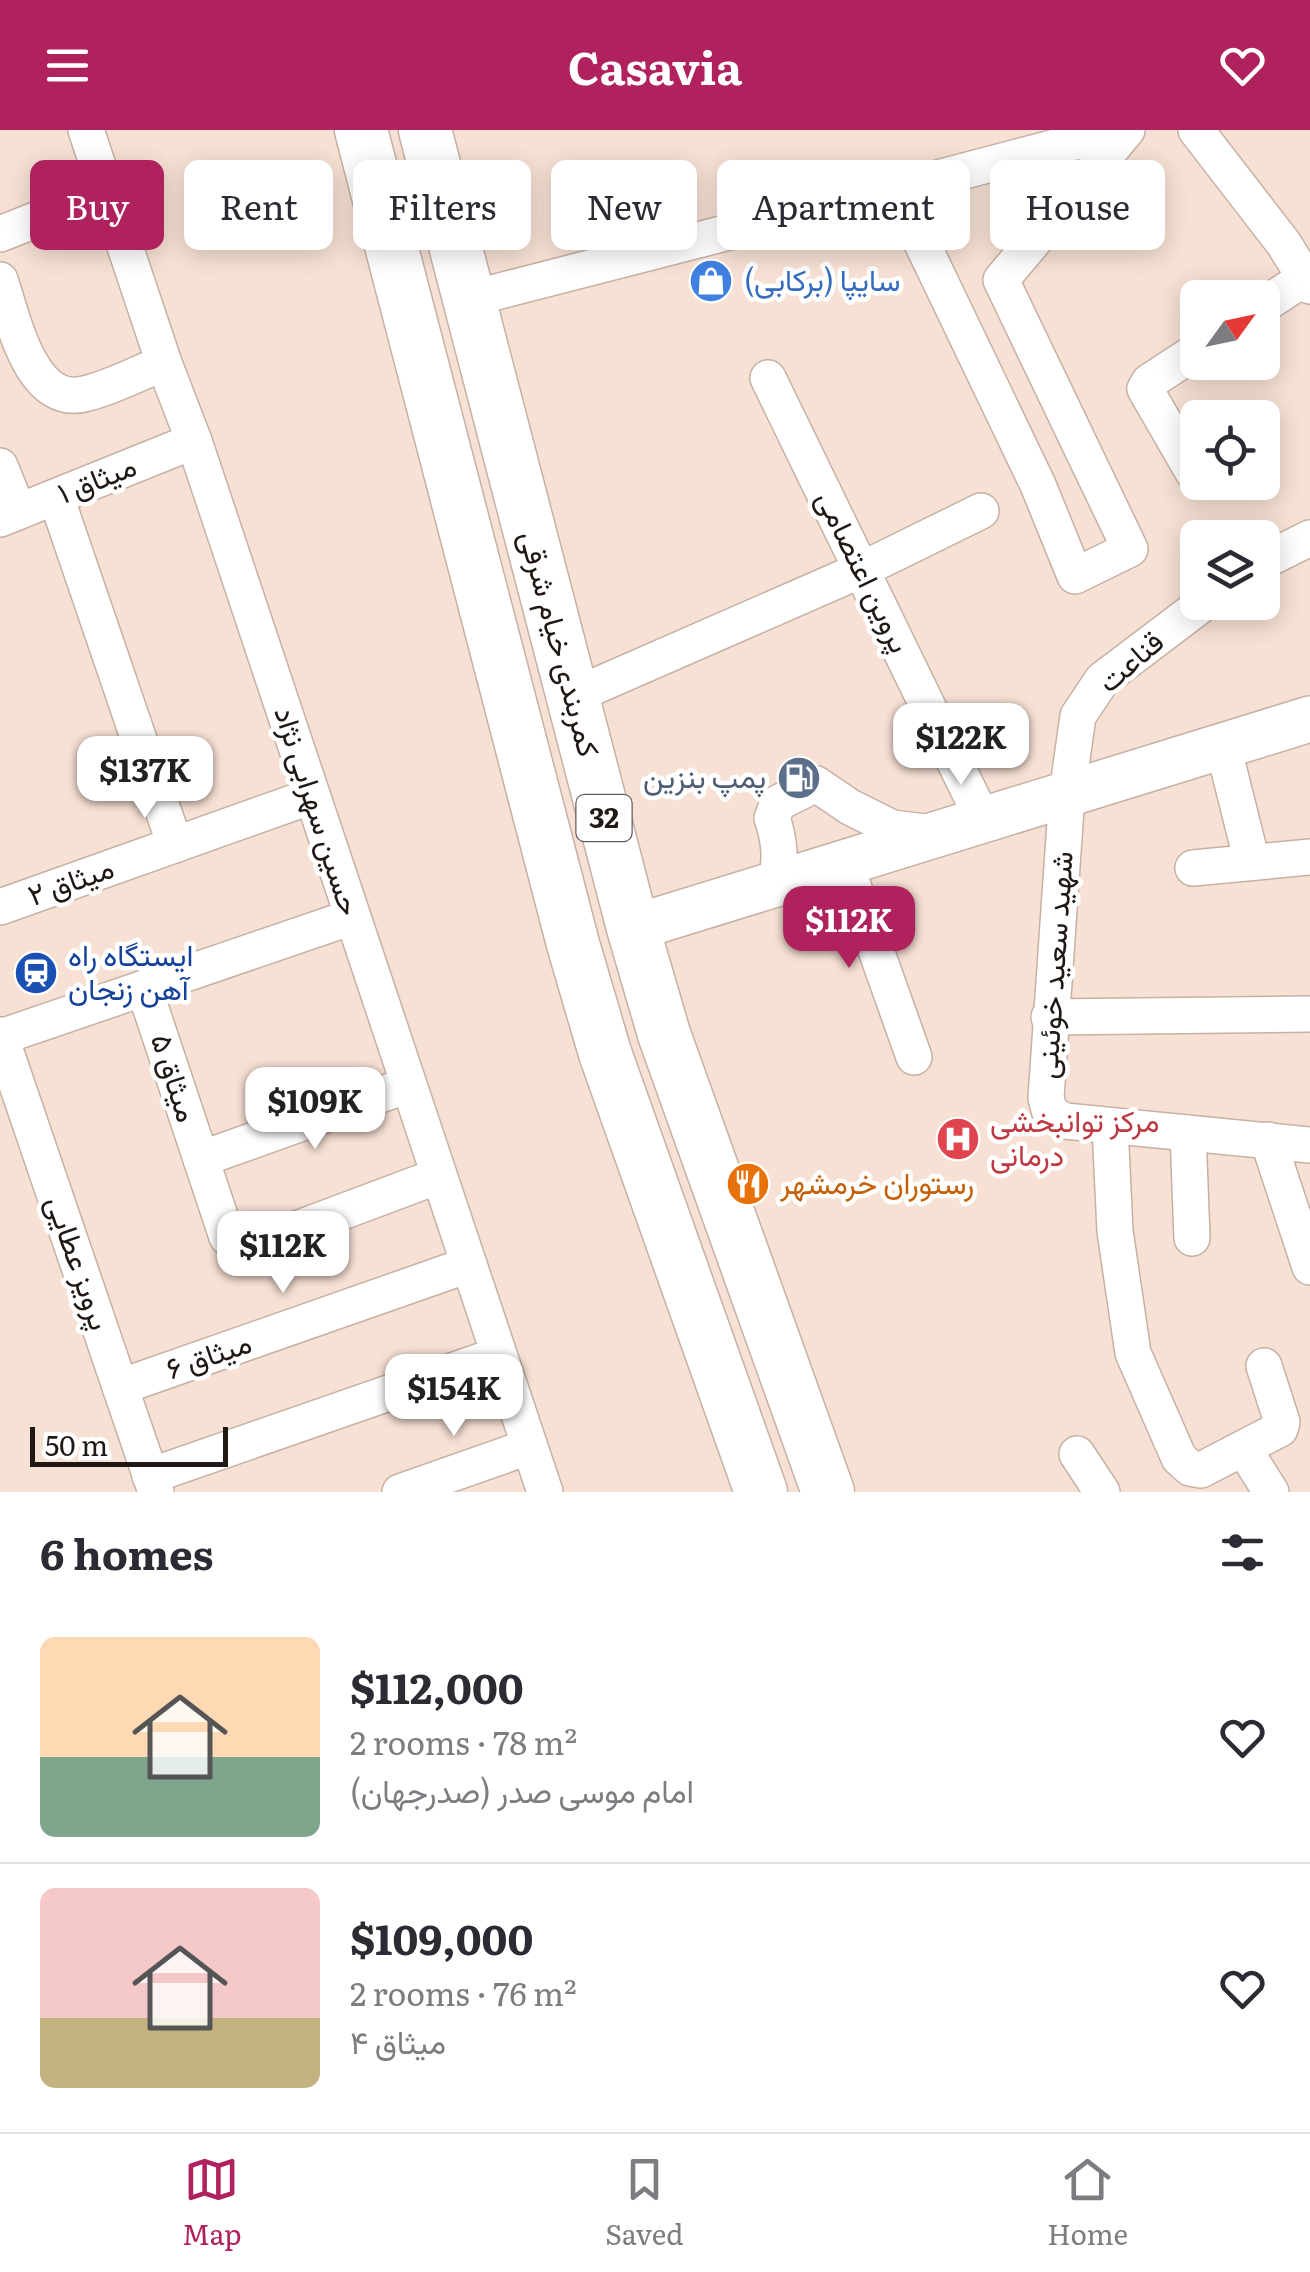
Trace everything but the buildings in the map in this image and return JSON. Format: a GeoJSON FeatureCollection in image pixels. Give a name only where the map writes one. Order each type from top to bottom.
{"type":"FeatureCollection","features":[{"type":"Feature","properties":{"kind":"highway","name":"کمربندی خیام شرقی"},"geometry":{"type":"LineString","coordinates":[[360,130],[588,998],[761,1492]]}},
{"type":"Feature","properties":{"kind":"highway","name":"کمربندی خیام شرقی"},"geometry":{"type":"LineString","coordinates":[[426,130],[664,1034],[828,1492]]}},
{"type":"Feature","properties":{"kind":"main road"},"geometry":{"type":"LineString","coordinates":[[633,928],[1310,719]]}},
{"type":"Feature","properties":{"kind":"street","name":"حسین سهرابی نژاد"},"geometry":{"type":"LineString","coordinates":[[86,130],[96,160]]}},
{"type":"Feature","properties":{"kind":"street"},"geometry":{"type":"LineString","coordinates":[[925,250],[1038,485],[1076,576],[1130,549],[1001,280],[1123,130]]}},
{"type":"Feature","properties":{"kind":"street"},"geometry":{"type":"LineString","coordinates":[[970,170],[1123,130]]}},
{"type":"Feature","properties":{"kind":"street"},"geometry":{"type":"LineString","coordinates":[[1196,130],[1284,244],[1308,282],[1280,297]]}},
{"type":"Feature","properties":{"kind":"street"},"geometry":{"type":"LineString","coordinates":[[0,234],[30,222]]}},
{"type":"Feature","properties":{"kind":"street"},"geometry":{"type":"LineString","coordinates":[[469,299],[717,235]]}},
{"type":"Feature","properties":{"kind":"street","name":"حسین سهرابی نژاد"},"geometry":{"type":"LineString","coordinates":[[126,250],[194,441],[545,1492]]}},
{"type":"Feature","properties":{"kind":"street"},"geometry":{"type":"LineString","coordinates":[[0,280],[33,372],[58,393],[81,395],[164,363]]}},
{"type":"Feature","properties":{"kind":"street"},"geometry":{"type":"LineString","coordinates":[[1180,362],[1144,389],[1180,450]]}},
{"type":"Feature","properties":{"kind":"street","name":"پروین اعتصامی"},"geometry":{"type":"LineString","coordinates":[[768,378],[983,820]]}},
{"type":"Feature","properties":{"kind":"street","name":"میثاق ۱"},"geometry":{"type":"LineString","coordinates":[[9,515],[194,441]]}},
{"type":"Feature","properties":{"kind":"street"},"geometry":{"type":"LineString","coordinates":[[0,466],[9,515]]}},
{"type":"Feature","properties":{"kind":"street"},"geometry":{"type":"LineString","coordinates":[[56,496],[174,845]]}},
{"type":"Feature","properties":{"kind":"street"},"geometry":{"type":"LineString","coordinates":[[573,696],[861,570],[982,511]]}},
{"type":"Feature","properties":{"kind":"street"},"geometry":{"type":"LineString","coordinates":[[1280,553],[1310,538]]}},
{"type":"Feature","properties":{"kind":"street","name":"قناعت"},"geometry":{"type":"LineString","coordinates":[[1067,794],[1078,716],[1102,680],[1181,620]]}},
{"type":"Feature","properties":{"kind":"street"},"geometry":{"type":"LineString","coordinates":[[1223,746],[1252,862]]}},
{"type":"Feature","properties":{"kind":"street"},"geometry":{"type":"LineString","coordinates":[[776,884],[779,839],[772,818],[778,803],[816,784],[892,828],[940,833]]}},
{"type":"Feature","properties":{"kind":"street","name":"شهید سعید خوئینی"},"geometry":{"type":"LineString","coordinates":[[1067,794],[1049,1018],[1046,1098],[1050,1113],[1065,1122],[1310,1145]]}},
{"type":"Feature","properties":{"kind":"street","name":"میثاق ۲"},"geometry":{"type":"LineString","coordinates":[[0,907],[312,796]]}},
{"type":"Feature","properties":{"kind":"street"},"geometry":{"type":"LineString","coordinates":[[1193,868],[1310,857]]}},
{"type":"Feature","properties":{"kind":"street"},"geometry":{"type":"LineString","coordinates":[[845,862],[914,1057]]}},
{"type":"Feature","properties":{"kind":"street"},"geometry":{"type":"LineString","coordinates":[[0,1036],[352,916]]}},
{"type":"Feature","properties":{"kind":"street","name":"میثاق ۵"},"geometry":{"type":"LineString","coordinates":[[144,988],[227,1237],[237,1247],[246,1248],[438,1176]]}},
{"type":"Feature","properties":{"kind":"street"},"geometry":{"type":"LineString","coordinates":[[1049,1018],[1310,1014]]}},
{"type":"Feature","properties":{"kind":"street","name":"پرویز عطایی"},"geometry":{"type":"LineString","coordinates":[[0,1036],[153,1484]]}},
{"type":"Feature","properties":{"kind":"street"},"geometry":{"type":"LineString","coordinates":[[201,1159],[408,1085]]}},
{"type":"Feature","properties":{"kind":"street"},"geometry":{"type":"LineString","coordinates":[[1110,1126],[1115,1231],[1134,1353],[1179,1458],[1190,1468],[1202,1470],[1275,1434],[1282,1422],[1264,1366]]}},
{"type":"Feature","properties":{"kind":"street"},"geometry":{"type":"LineString","coordinates":[[1188,1133],[1192,1238]]}},
{"type":"Feature","properties":{"kind":"street"},"geometry":{"type":"LineString","coordinates":[[1268,1140],[1310,1266]]}},
{"type":"Feature","properties":{"kind":"street","name":"میثاق ۶"},"geometry":{"type":"LineString","coordinates":[[120,1388],[468,1265]]}},
{"type":"Feature","properties":{"kind":"street"},"geometry":{"type":"LineString","coordinates":[[153,1484],[498,1355]]}},
{"type":"Feature","properties":{"kind":"street"},"geometry":{"type":"LineString","coordinates":[[400,1492],[528,1448]]}},
{"type":"Feature","properties":{"kind":"street"},"geometry":{"type":"LineString","coordinates":[[1244,1449],[1271,1492]]}},
{"type":"Feature","properties":{"kind":"street"},"geometry":{"type":"LineString","coordinates":[[1077,1454],[1102,1492]]}},
{"type":"Feature","properties":{"kind":"place","name":"سایپا (برکابی)"},"geometry":{"type":"Point","coordinates":[711,281]}},
{"type":"Feature","properties":{"kind":"place","name":"پمپ بنزین"},"geometry":{"type":"Point","coordinates":[799,778]}},
{"type":"Feature","properties":{"kind":"place","name":"ایستگاه راه آهن زنجان"},"geometry":{"type":"Point","coordinates":[36,973]}},
{"type":"Feature","properties":{"kind":"place","name":"مرکز توانبخشی درمانی"},"geometry":{"type":"Point","coordinates":[958,1139]}},
{"type":"Feature","properties":{"kind":"place","name":"رستوران خرمشهر"},"geometry":{"type":"Point","coordinates":[748,1184]}}]}
